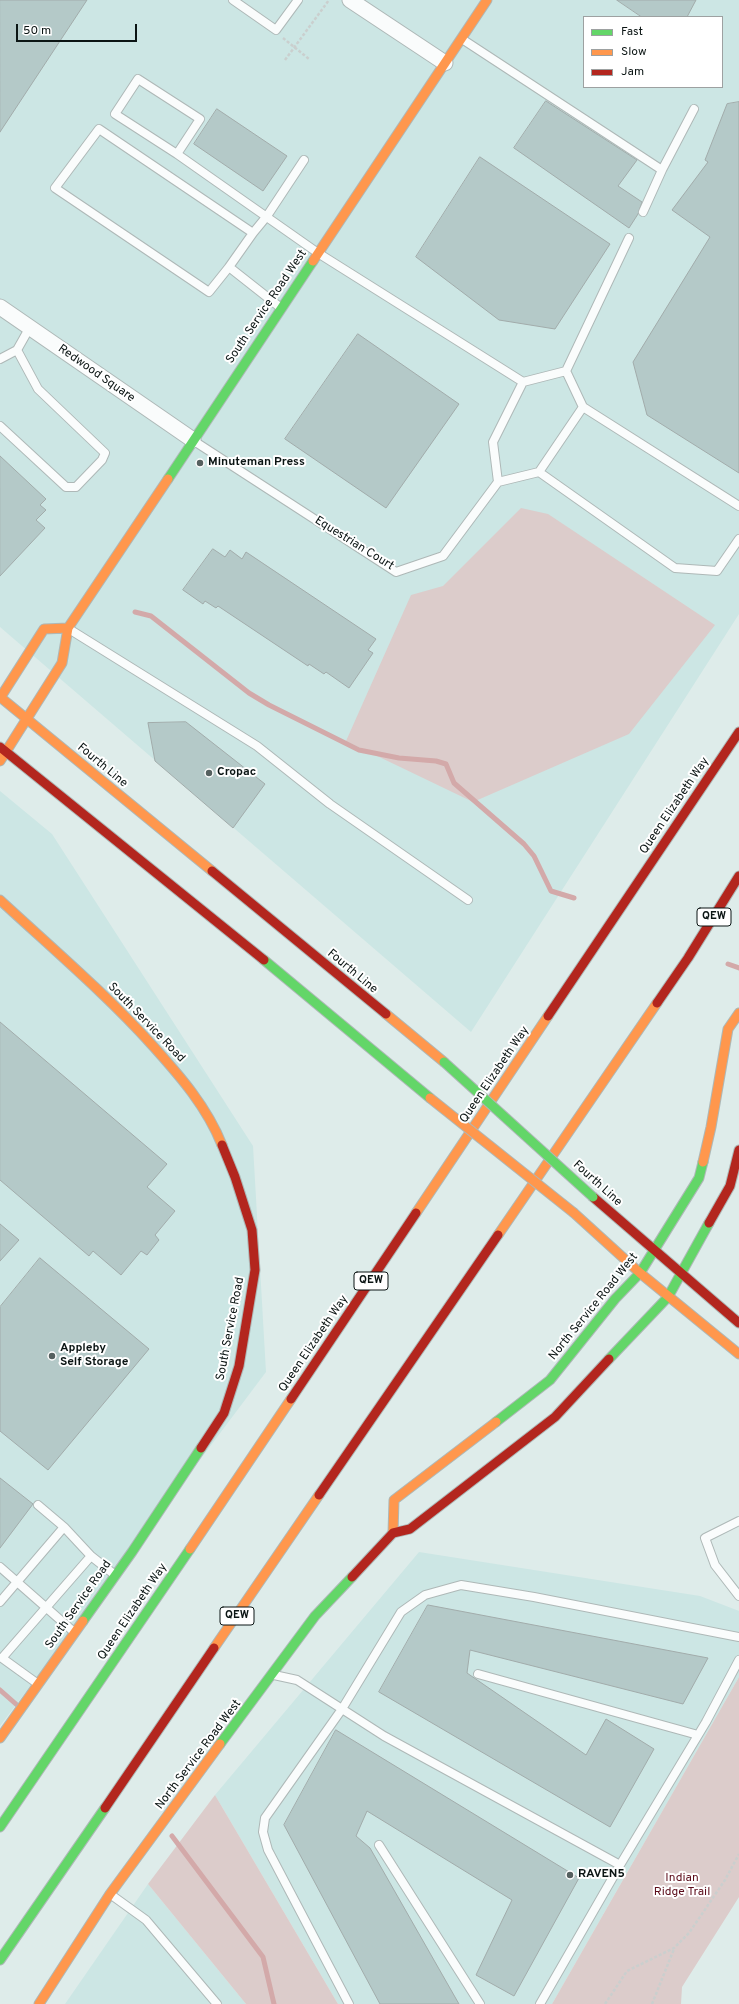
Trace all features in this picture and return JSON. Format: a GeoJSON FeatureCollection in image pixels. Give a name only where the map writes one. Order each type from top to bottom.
{"type":"FeatureCollection","features":[{"type":"Feature","properties":{"kind":"main road","name":"South Service Road West"},"geometry":{"type":"LineString","coordinates":[[0,761],[3,749],[26,719],[62,663],[68,628],[487,0]]}},
{"type":"Feature","properties":{"kind":"main road"},"geometry":{"type":"LineString","coordinates":[[0,698],[44,629],[68,628]]}},
{"type":"Feature","properties":{"kind":"main road","name":"Fourth Line"},"geometry":{"type":"LineString","coordinates":[[0,698],[444,1062],[593,1197],[739,1323]]}},
{"type":"Feature","properties":{"kind":"main road","name":"Queen Elizabeth Way"},"geometry":{"type":"LineString","coordinates":[[0,1827],[151,1607],[739,732]]}},
{"type":"Feature","properties":{"kind":"main road"},"geometry":{"type":"LineString","coordinates":[[3,749],[262,958],[430,1098],[574,1213],[668,1297],[739,1354]]}},
{"type":"Feature","properties":{"kind":"main road","name":"QEW"},"geometry":{"type":"LineString","coordinates":[[0,1960],[661,997],[739,876]]}},
{"type":"Feature","properties":{"kind":"main road","name":"South Service Road"},"geometry":{"type":"LineString","coordinates":[[0,900],[125,1014],[184,1080],[216,1130],[235,1177],[252,1230],[255,1270],[239,1366],[224,1413],[115,1575],[2,1732]]}},
{"type":"Feature","properties":{"kind":"main road","name":"North Service Road West"},"geometry":{"type":"LineString","coordinates":[[39,2004],[110,1894],[273,1675],[315,1616],[393,1533],[394,1500],[442,1465],[550,1380],[615,1299],[640,1273],[699,1178],[711,1127],[728,1029],[739,1013]]}},
{"type":"Feature","properties":{"kind":"main road"},"geometry":{"type":"LineString","coordinates":[[393,1533],[410,1529],[555,1417],[668,1297],[730,1186],[739,1150]]}},
{"type":"Feature","properties":{"kind":"street"},"geometry":{"type":"LineString","coordinates":[[350,0],[445,63]]}},
{"type":"Feature","properties":{"kind":"street","name":"Redwood Square"},"geometry":{"type":"LineString","coordinates":[[0,306],[193,440]]}},
{"type":"Feature","properties":{"kind":"lane"},"geometry":{"type":"LineString","coordinates":[[234,0],[276,30],[298,0]]}},
{"type":"Feature","properties":{"kind":"lane"},"geometry":{"type":"LineString","coordinates":[[461,39],[662,170]]}},
{"type":"Feature","properties":{"kind":"lane"},"geometry":{"type":"LineString","coordinates":[[177,154],[200,119],[138,79],[115,114],[177,154],[318,253],[523,382],[566,371]]}},
{"type":"Feature","properties":{"kind":"lane"},"geometry":{"type":"LineString","coordinates":[[643,212],[662,170],[694,109]]}},
{"type":"Feature","properties":{"kind":"lane"},"geometry":{"type":"LineString","coordinates":[[253,234],[99,130],[55,188],[209,292],[267,216],[304,160]]}},
{"type":"Feature","properties":{"kind":"lane"},"geometry":{"type":"LineString","coordinates":[[566,371],[629,238]]}},
{"type":"Feature","properties":{"kind":"lane"},"geometry":{"type":"LineString","coordinates":[[229,267],[281,308]]}},
{"type":"Feature","properties":{"kind":"lane"},"geometry":{"type":"LineString","coordinates":[[0,359],[17,350],[30,328]]}},
{"type":"Feature","properties":{"kind":"lane"},"geometry":{"type":"LineString","coordinates":[[0,426],[66,487],[76,487],[102,460],[105,453],[38,389],[17,350]]}},
{"type":"Feature","properties":{"kind":"lane"},"geometry":{"type":"LineString","coordinates":[[566,371],[583,407],[739,506]]}},
{"type":"Feature","properties":{"kind":"lane"},"geometry":{"type":"LineString","coordinates":[[523,382],[493,442],[498,482],[539,472],[583,407]]}},
{"type":"Feature","properties":{"kind":"lane","name":"Equestrian Court"},"geometry":{"type":"LineString","coordinates":[[193,440],[396,572],[444,556],[498,482]]}},
{"type":"Feature","properties":{"kind":"lane"},"geometry":{"type":"LineString","coordinates":[[539,472],[675,568],[717,571],[739,539]]}},
{"type":"Feature","properties":{"kind":"lane"},"geometry":{"type":"LineString","coordinates":[[68,628],[257,746],[330,804],[468,900]]}},
{"type":"Feature","properties":{"kind":"lane"},"geometry":{"type":"LineString","coordinates":[[38,1505],[64,1527],[92,1556],[115,1575]]}},
{"type":"Feature","properties":{"kind":"lane"},"geometry":{"type":"LineString","coordinates":[[739,1521],[705,1538],[715,1565],[739,1596]]}},
{"type":"Feature","properties":{"kind":"lane"},"geometry":{"type":"LineString","coordinates":[[0,1602],[64,1527]]}},
{"type":"Feature","properties":{"kind":"lane"},"geometry":{"type":"LineString","coordinates":[[38,1684],[1,1657],[47,1608],[92,1556]]}},
{"type":"Feature","properties":{"kind":"lane"},"geometry":{"type":"LineString","coordinates":[[0,1567],[74,1632]]}},
{"type":"Feature","properties":{"kind":"lane"},"geometry":{"type":"LineString","coordinates":[[349,2004],[268,1850],[263,1832],[265,1818],[342,1709],[401,1612],[425,1595],[461,1585],[534,1597],[739,1637]]}},
{"type":"Feature","properties":{"kind":"lane"},"geometry":{"type":"LineString","coordinates":[[540,2004],[620,1865],[698,1735],[739,1660]]}},
{"type":"Feature","properties":{"kind":"lane"},"geometry":{"type":"LineString","coordinates":[[478,1674],[698,1735]]}},
{"type":"Feature","properties":{"kind":"lane"},"geometry":{"type":"LineString","coordinates":[[273,1675],[297,1680],[384,1736],[620,1865]]}},
{"type":"Feature","properties":{"kind":"lane"},"geometry":{"type":"LineString","coordinates":[[379,1845],[480,2004]]}},
{"type":"Feature","properties":{"kind":"lane"},"geometry":{"type":"LineString","coordinates":[[110,1894],[146,1920],[218,2004]]}},
{"type":"Feature","properties":{"kind":"path"},"geometry":{"type":"LineString","coordinates":[[285,60],[329,0]]}},
{"type":"Feature","properties":{"kind":"path"},"geometry":{"type":"LineString","coordinates":[[276,30],[294,48],[309,59]]}},
{"type":"Feature","properties":{"kind":"path"},"geometry":{"type":"LineString","coordinates":[[605,2004],[627,1972],[674,1948],[689,1933],[724,1880],[739,1854]]}},
{"type":"Feature","properties":{"kind":"path"},"geometry":{"type":"LineString","coordinates":[[652,2004],[674,1948]]}},
{"type":"Feature","properties":{"kind":"shaded area"},"geometry":{"type":"Polygon","coordinates":[[[0,0],[739,0],[739,614],[471,1032],[0,627],[0,0]]]}},
{"type":"Feature","properties":{"kind":"shaded area"},"geometry":{"type":"Polygon","coordinates":[[[0,791],[52,834],[253,1146],[266,1372],[0,1726],[0,791]]]}},
{"type":"Feature","properties":{"kind":"shaded area"},"geometry":{"type":"Polygon","coordinates":[[[419,1552],[700,1596],[739,1611],[739,1677],[552,2004],[338,2004],[215,1795],[419,1552]]]}},
{"type":"Feature","properties":{"kind":"shaded area"},"geometry":{"type":"Polygon","coordinates":[[[148,1884],[246,2004],[65,2004],[148,1884]]]}},
{"type":"Feature","properties":{"kind":"green space"},"geometry":{"type":"Polygon","coordinates":[[[521,508],[548,514],[715,625],[629,734],[473,802],[346,741],[411,595],[443,586],[521,508]]]}},
{"type":"Feature","properties":{"kind":"green space","name":"Indian Ridge Trail"},"geometry":{"type":"Polygon","coordinates":[[[739,1677],[739,1897],[682,1987],[681,2004],[552,2004],[739,1677]]]}},
{"type":"Feature","properties":{"kind":"green space"},"geometry":{"type":"Polygon","coordinates":[[[215,1795],[338,2004],[246,2004],[148,1884],[215,1795]]]}},
{"type":"Feature","properties":{"kind":"building"},"geometry":{"type":"Polygon","coordinates":[[[0,0],[87,0],[0,132],[0,0]]]}},
{"type":"Feature","properties":{"kind":"building"},"geometry":{"type":"Polygon","coordinates":[[[617,0],[696,0],[688,16],[641,16],[617,0]]]}},
{"type":"Feature","properties":{"kind":"building"},"geometry":{"type":"Polygon","coordinates":[[[546,101],[637,160],[618,186],[642,202],[638,214],[629,228],[514,148],[546,101]]]}},
{"type":"Feature","properties":{"kind":"building"},"geometry":{"type":"Polygon","coordinates":[[[739,102],[739,473],[647,415],[633,362],[710,237],[672,210],[708,162],[705,160],[727,104],[739,102]]]}},
{"type":"Feature","properties":{"kind":"building"},"geometry":{"type":"Polygon","coordinates":[[[217,109],[287,156],[263,191],[194,144],[217,109]]]}},
{"type":"Feature","properties":{"kind":"building"},"geometry":{"type":"Polygon","coordinates":[[[480,157],[610,244],[555,329],[499,320],[416,257],[480,157]]]}},
{"type":"Feature","properties":{"kind":"building"},"geometry":{"type":"Polygon","coordinates":[[[358,334],[459,404],[386,508],[285,439],[358,334]]]}},
{"type":"Feature","properties":{"kind":"building"},"geometry":{"type":"Polygon","coordinates":[[[0,456],[46,499],[40,505],[46,510],[36,520],[45,528],[0,576],[0,456]]]}},
{"type":"Feature","properties":{"kind":"building"},"geometry":{"type":"Polygon","coordinates":[[[213,549],[225,557],[230,550],[242,559],[246,552],[376,639],[368,650],[373,653],[349,688],[326,672],[324,674],[309,664],[308,666],[218,606],[216,608],[205,601],[203,604],[183,590],[213,549]]]}},
{"type":"Feature","properties":{"kind":"building","name":"Cropac"},"geometry":{"type":"Polygon","coordinates":[[[186,722],[265,784],[233,828],[155,761],[148,723],[186,722]]]}},
{"type":"Feature","properties":{"kind":"building"},"geometry":{"type":"Polygon","coordinates":[[[0,1022],[167,1164],[147,1187],[175,1211],[155,1235],[159,1240],[147,1255],[141,1251],[121,1275],[93,1251],[89,1256],[0,1180],[0,1022]]]}},
{"type":"Feature","properties":{"kind":"building"},"geometry":{"type":"Polygon","coordinates":[[[0,1224],[19,1240],[0,1261],[0,1224]]]}},
{"type":"Feature","properties":{"kind":"building"},"geometry":{"type":"Polygon","coordinates":[[[40,1258],[149,1349],[48,1470],[0,1431],[0,1307],[40,1258]]]}},
{"type":"Feature","properties":{"kind":"building"},"geometry":{"type":"Polygon","coordinates":[[[0,1478],[33,1504],[0,1548],[0,1478]]]}},
{"type":"Feature","properties":{"kind":"building"},"geometry":{"type":"Polygon","coordinates":[[[428,1605],[708,1658],[683,1704],[470,1650],[467,1673],[586,1755],[606,1719],[654,1749],[610,1827],[379,1692],[428,1605]]]}},
{"type":"Feature","properties":{"kind":"building"},"geometry":{"type":"Polygon","coordinates":[[[336,1730],[579,1878],[514,1996],[476,1975],[512,1900],[367,1811],[356,1836],[370,1848],[459,2004],[380,2004],[284,1825],[336,1730]]]}},
{"type":"Feature","properties":{"kind":"waterway"},"geometry":{"type":"LineString","coordinates":[[135,612],[151,616],[249,693],[269,705],[359,750],[399,758],[436,761],[446,764],[454,783],[524,844],[534,856],[551,891],[574,898]]}},
{"type":"Feature","properties":{"kind":"waterway"},"geometry":{"type":"LineString","coordinates":[[728,964],[739,968]]}},
{"type":"Feature","properties":{"kind":"waterway"},"geometry":{"type":"LineString","coordinates":[[0,1690],[17,1705]]}},
{"type":"Feature","properties":{"kind":"waterway"},"geometry":{"type":"LineString","coordinates":[[172,1836],[263,1957],[274,2004]]}},
{"type":"Feature","properties":{"kind":"traffic: fast"},"geometry":{"type":"LineString","coordinates":[[168,479],[313,261]]}},
{"type":"Feature","properties":{"kind":"traffic: fast"},"geometry":{"type":"LineString","coordinates":[[264,960],[430,1098]]}},
{"type":"Feature","properties":{"kind":"traffic: fast"},"geometry":{"type":"LineString","coordinates":[[444,1062],[593,1197]]}},
{"type":"Feature","properties":{"kind":"traffic: fast"},"geometry":{"type":"LineString","coordinates":[[496,1422],[550,1380],[615,1299],[640,1273],[699,1178],[703,1162]]}},
{"type":"Feature","properties":{"kind":"traffic: fast"},"geometry":{"type":"LineString","coordinates":[[609,1359],[668,1297],[709,1223]]}},
{"type":"Feature","properties":{"kind":"traffic: fast"},"geometry":{"type":"LineString","coordinates":[[83,1621],[132,1552],[201,1448]]}},
{"type":"Feature","properties":{"kind":"traffic: fast"},"geometry":{"type":"LineString","coordinates":[[0,1827],[190,1549]]}},
{"type":"Feature","properties":{"kind":"traffic: fast"},"geometry":{"type":"LineString","coordinates":[[220,1744],[315,1616],[352,1577]]}},
{"type":"Feature","properties":{"kind":"traffic: fast"},"geometry":{"type":"LineString","coordinates":[[0,1960],[105,1808]]}},
{"type":"Feature","properties":{"kind":"traffic: slow"},"geometry":{"type":"LineString","coordinates":[[313,261],[487,0]]}},
{"type":"Feature","properties":{"kind":"traffic: slow"},"geometry":{"type":"LineString","coordinates":[[0,761],[62,663],[68,628],[168,479]]}},
{"type":"Feature","properties":{"kind":"traffic: slow"},"geometry":{"type":"LineString","coordinates":[[0,698],[44,629],[68,628]]}},
{"type":"Feature","properties":{"kind":"traffic: slow"},"geometry":{"type":"LineString","coordinates":[[0,697],[212,871]]}},
{"type":"Feature","properties":{"kind":"traffic: slow"},"geometry":{"type":"LineString","coordinates":[[0,900],[98,990],[153,1046],[192,1092],[209,1118],[222,1145]]}},
{"type":"Feature","properties":{"kind":"traffic: slow"},"geometry":{"type":"LineString","coordinates":[[498,1235],[657,1003]]}},
{"type":"Feature","properties":{"kind":"traffic: slow"},"geometry":{"type":"LineString","coordinates":[[703,1162],[711,1127],[728,1029],[739,1013]]}},
{"type":"Feature","properties":{"kind":"traffic: slow"},"geometry":{"type":"LineString","coordinates":[[386,1014],[444,1062]]}},
{"type":"Feature","properties":{"kind":"traffic: slow"},"geometry":{"type":"LineString","coordinates":[[416,1213],[548,1016]]}},
{"type":"Feature","properties":{"kind":"traffic: slow"},"geometry":{"type":"LineString","coordinates":[[430,1098],[574,1213]]}},
{"type":"Feature","properties":{"kind":"traffic: slow"},"geometry":{"type":"LineString","coordinates":[[574,1213],[640,1273],[739,1354]]}},
{"type":"Feature","properties":{"kind":"traffic: slow"},"geometry":{"type":"LineString","coordinates":[[190,1549],[291,1399]]}},
{"type":"Feature","properties":{"kind":"traffic: slow"},"geometry":{"type":"LineString","coordinates":[[393,1533],[394,1500],[496,1422]]}},
{"type":"Feature","properties":{"kind":"traffic: slow"},"geometry":{"type":"LineString","coordinates":[[214,1648],[319,1495]]}},
{"type":"Feature","properties":{"kind":"traffic: slow"},"geometry":{"type":"LineString","coordinates":[[0,1738],[83,1621]]}},
{"type":"Feature","properties":{"kind":"traffic: slow"},"geometry":{"type":"LineString","coordinates":[[39,2004],[110,1894],[220,1744]]}},
{"type":"Feature","properties":{"kind":"traffic: jam"},"geometry":{"type":"LineString","coordinates":[[548,1016],[739,732]]}},
{"type":"Feature","properties":{"kind":"traffic: jam"},"geometry":{"type":"LineString","coordinates":[[0,747],[264,960]]}},
{"type":"Feature","properties":{"kind":"traffic: jam"},"geometry":{"type":"LineString","coordinates":[[212,871],[386,1014]]}},
{"type":"Feature","properties":{"kind":"traffic: jam"},"geometry":{"type":"LineString","coordinates":[[657,1003],[688,958],[739,876]]}},
{"type":"Feature","properties":{"kind":"traffic: jam"},"geometry":{"type":"LineString","coordinates":[[201,1448],[224,1413],[239,1366],[255,1270],[252,1230],[235,1177],[222,1145]]}},
{"type":"Feature","properties":{"kind":"traffic: jam"},"geometry":{"type":"LineString","coordinates":[[709,1223],[730,1186],[739,1150]]}},
{"type":"Feature","properties":{"kind":"traffic: jam"},"geometry":{"type":"LineString","coordinates":[[593,1197],[739,1323]]}},
{"type":"Feature","properties":{"kind":"traffic: jam"},"geometry":{"type":"LineString","coordinates":[[291,1399],[416,1213]]}},
{"type":"Feature","properties":{"kind":"traffic: jam"},"geometry":{"type":"LineString","coordinates":[[319,1495],[498,1235]]}},
{"type":"Feature","properties":{"kind":"traffic: jam"},"geometry":{"type":"LineString","coordinates":[[352,1577],[393,1533],[410,1529],[555,1417],[609,1359]]}},
{"type":"Feature","properties":{"kind":"traffic: jam"},"geometry":{"type":"LineString","coordinates":[[105,1808],[214,1648]]}},
{"type":"Feature","properties":{"kind":"place","name":"Minuteman Press"},"geometry":{"type":"Point","coordinates":[200,463]}},
{"type":"Feature","properties":{"kind":"place","name":"Cropac"},"geometry":{"type":"Point","coordinates":[209,773]}},
{"type":"Feature","properties":{"kind":"place","name":"Appleby Self Storage"},"geometry":{"type":"Point","coordinates":[52,1356]}},
{"type":"Feature","properties":{"kind":"place","name":"RAVEN5"},"geometry":{"type":"Point","coordinates":[570,1875]}}]}
